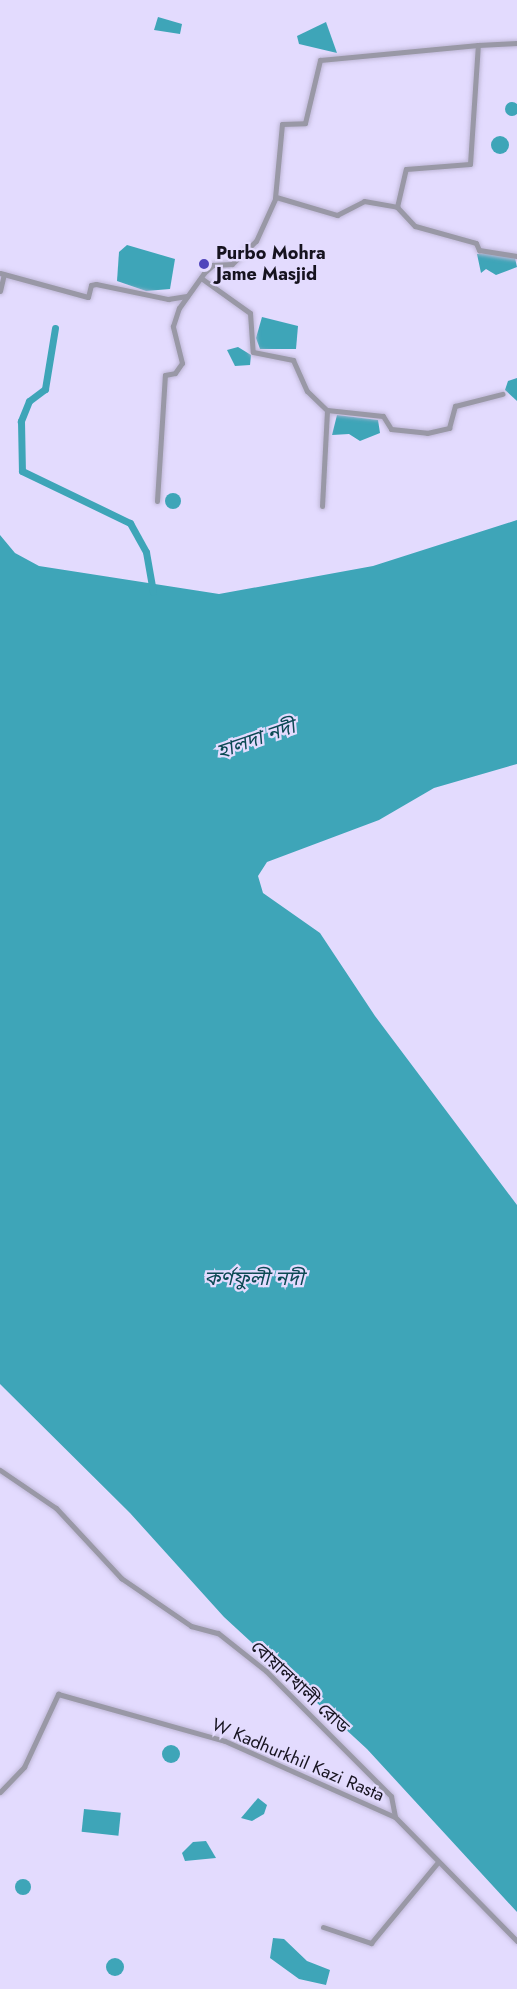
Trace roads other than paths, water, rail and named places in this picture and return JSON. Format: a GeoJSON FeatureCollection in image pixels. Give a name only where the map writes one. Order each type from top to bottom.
{"type":"FeatureCollection","features":[{"type":"Feature","properties":{"kind":"street"},"geometry":{"type":"LineString","coordinates":[[157,501],[165,375],[175,373],[182,363],[173,326],[188,295],[213,265],[235,262],[242,249],[256,241],[275,198],[282,124],[305,123],[320,60],[517,43]]}},
{"type":"Feature","properties":{"kind":"street"},"geometry":{"type":"LineString","coordinates":[[397,207],[406,169],[472,160],[478,45]]}},
{"type":"Feature","properties":{"kind":"street"},"geometry":{"type":"LineString","coordinates":[[275,198],[337,215],[364,201],[397,207],[415,226],[476,243],[479,250],[517,256]]}},
{"type":"Feature","properties":{"kind":"street"},"geometry":{"type":"LineString","coordinates":[[0,291],[2,273],[88,297],[90,285],[96,284],[168,298],[188,295]]}},
{"type":"Feature","properties":{"kind":"street"},"geometry":{"type":"LineString","coordinates":[[201,278],[248,309],[253,352],[293,360],[308,391],[327,410],[377,415],[391,429],[427,433],[449,428],[455,406],[502,394]]}},
{"type":"Feature","properties":{"kind":"street"},"geometry":{"type":"LineString","coordinates":[[322,506],[327,410]]}},
{"type":"Feature","properties":{"kind":"street","name":"বোয়ালখালী রোড"},"geometry":{"type":"LineString","coordinates":[[0,1470],[56,1508],[121,1578],[191,1626],[218,1633],[266,1671],[391,1796],[395,1817],[517,1941]]}},
{"type":"Feature","properties":{"kind":"street","name":"W Kadhurkhil Kazi Rasta"},"geometry":{"type":"LineString","coordinates":[[0,1792],[24,1767],[58,1694],[225,1741],[395,1817]]}},
{"type":"Feature","properties":{"kind":"street"},"geometry":{"type":"LineString","coordinates":[[323,1927],[371,1943],[438,1862]]}},
{"type":"Feature","properties":{"kind":"water"},"geometry":{"type":"Polygon","coordinates":[[[158,17],[182,24],[180,34],[154,30],[158,17]]]}},
{"type":"Feature","properties":{"kind":"water"},"geometry":{"type":"Polygon","coordinates":[[[326,22],[337,53],[299,44],[297,36],[326,22]]]}},
{"type":"Feature","properties":{"kind":"water"},"geometry":{"type":"Polygon","coordinates":[[[512,102],[517,104],[519,109],[517,114],[512,116],[507,114],[505,109],[507,104],[512,102]]]}},
{"type":"Feature","properties":{"kind":"water"},"geometry":{"type":"Polygon","coordinates":[[[496,136],[504,136],[509,141],[507,152],[496,154],[491,149],[491,141],[496,136]]]}},
{"type":"Feature","properties":{"kind":"water"},"geometry":{"type":"Polygon","coordinates":[[[127,245],[175,259],[170,289],[146,291],[117,281],[119,252],[127,245]]]}},
{"type":"Feature","properties":{"kind":"water"},"geometry":{"type":"Polygon","coordinates":[[[486,253],[515,258],[517,267],[496,275],[486,269],[481,273],[477,254],[486,253]]]}},
{"type":"Feature","properties":{"kind":"water"},"geometry":{"type":"Polygon","coordinates":[[[262,317],[298,326],[296,349],[260,349],[256,338],[262,317]]]}},
{"type":"Feature","properties":{"kind":"water"},"geometry":{"type":"Polygon","coordinates":[[[238,347],[251,355],[250,365],[235,366],[227,350],[238,347]]]}},
{"type":"Feature","properties":{"kind":"water"},"geometry":{"type":"Polygon","coordinates":[[[517,378],[517,401],[505,390],[508,381],[517,378]]]}},
{"type":"Feature","properties":{"kind":"water"},"geometry":{"type":"Polygon","coordinates":[[[337,415],[378,420],[380,433],[360,441],[349,434],[332,435],[337,415]]]}},
{"type":"Feature","properties":{"kind":"water"},"geometry":{"type":"Polygon","coordinates":[[[173,493],[179,495],[181,501],[179,507],[173,509],[167,507],[165,501],[167,495],[173,493]]]}},
{"type":"Feature","properties":{"kind":"water","name":"কর্ণফুলী নদী"},"geometry":{"type":"Polygon","coordinates":[[[517,520],[517,764],[434,788],[379,820],[267,862],[258,876],[263,893],[320,933],[375,1016],[517,1205],[517,1912],[367,1749],[224,1617],[130,1513],[0,1384],[0,535],[15,553],[39,566],[219,594],[373,566],[517,520]]]}},
{"type":"Feature","properties":{"kind":"water"},"geometry":{"type":"Polygon","coordinates":[[[171,1745],[177,1748],[180,1754],[177,1760],[171,1763],[165,1760],[162,1754],[165,1748],[171,1745]]]}},
{"type":"Feature","properties":{"kind":"water"},"geometry":{"type":"Polygon","coordinates":[[[258,1798],[267,1805],[264,1814],[252,1821],[241,1818],[258,1798]]]}},
{"type":"Feature","properties":{"kind":"water"},"geometry":{"type":"Polygon","coordinates":[[[84,1809],[121,1813],[118,1836],[82,1832],[84,1809]]]}},
{"type":"Feature","properties":{"kind":"water"},"geometry":{"type":"Polygon","coordinates":[[[206,1841],[216,1858],[185,1861],[182,1853],[193,1842],[206,1841]]]}},
{"type":"Feature","properties":{"kind":"water"},"geometry":{"type":"Polygon","coordinates":[[[20,1879],[26,1879],[31,1887],[29,1893],[20,1895],[15,1890],[15,1884],[20,1879]]]}},
{"type":"Feature","properties":{"kind":"water"},"geometry":{"type":"Polygon","coordinates":[[[273,1938],[284,1939],[307,1961],[330,1970],[326,1985],[299,1979],[270,1958],[273,1938]]]}},
{"type":"Feature","properties":{"kind":"water"},"geometry":{"type":"Polygon","coordinates":[[[115,1958],[121,1961],[124,1967],[121,1973],[115,1976],[109,1973],[106,1967],[109,1961],[115,1958]]]}},
{"type":"Feature","properties":{"kind":"waterway"},"geometry":{"type":"LineString","coordinates":[[55,328],[45,389],[29,401],[21,421],[22,471],[130,523],[146,552],[153,591]]}},
{"type":"Feature","properties":{"kind":"place","name":"Purbo Mohra Jame Masjid"},"geometry":{"type":"Point","coordinates":[204,264]}},
{"type":"Feature","properties":{"kind":"water label","name":"হালদা নদী"},"geometry":{"type":"Point","coordinates":[256,739]}}]}
